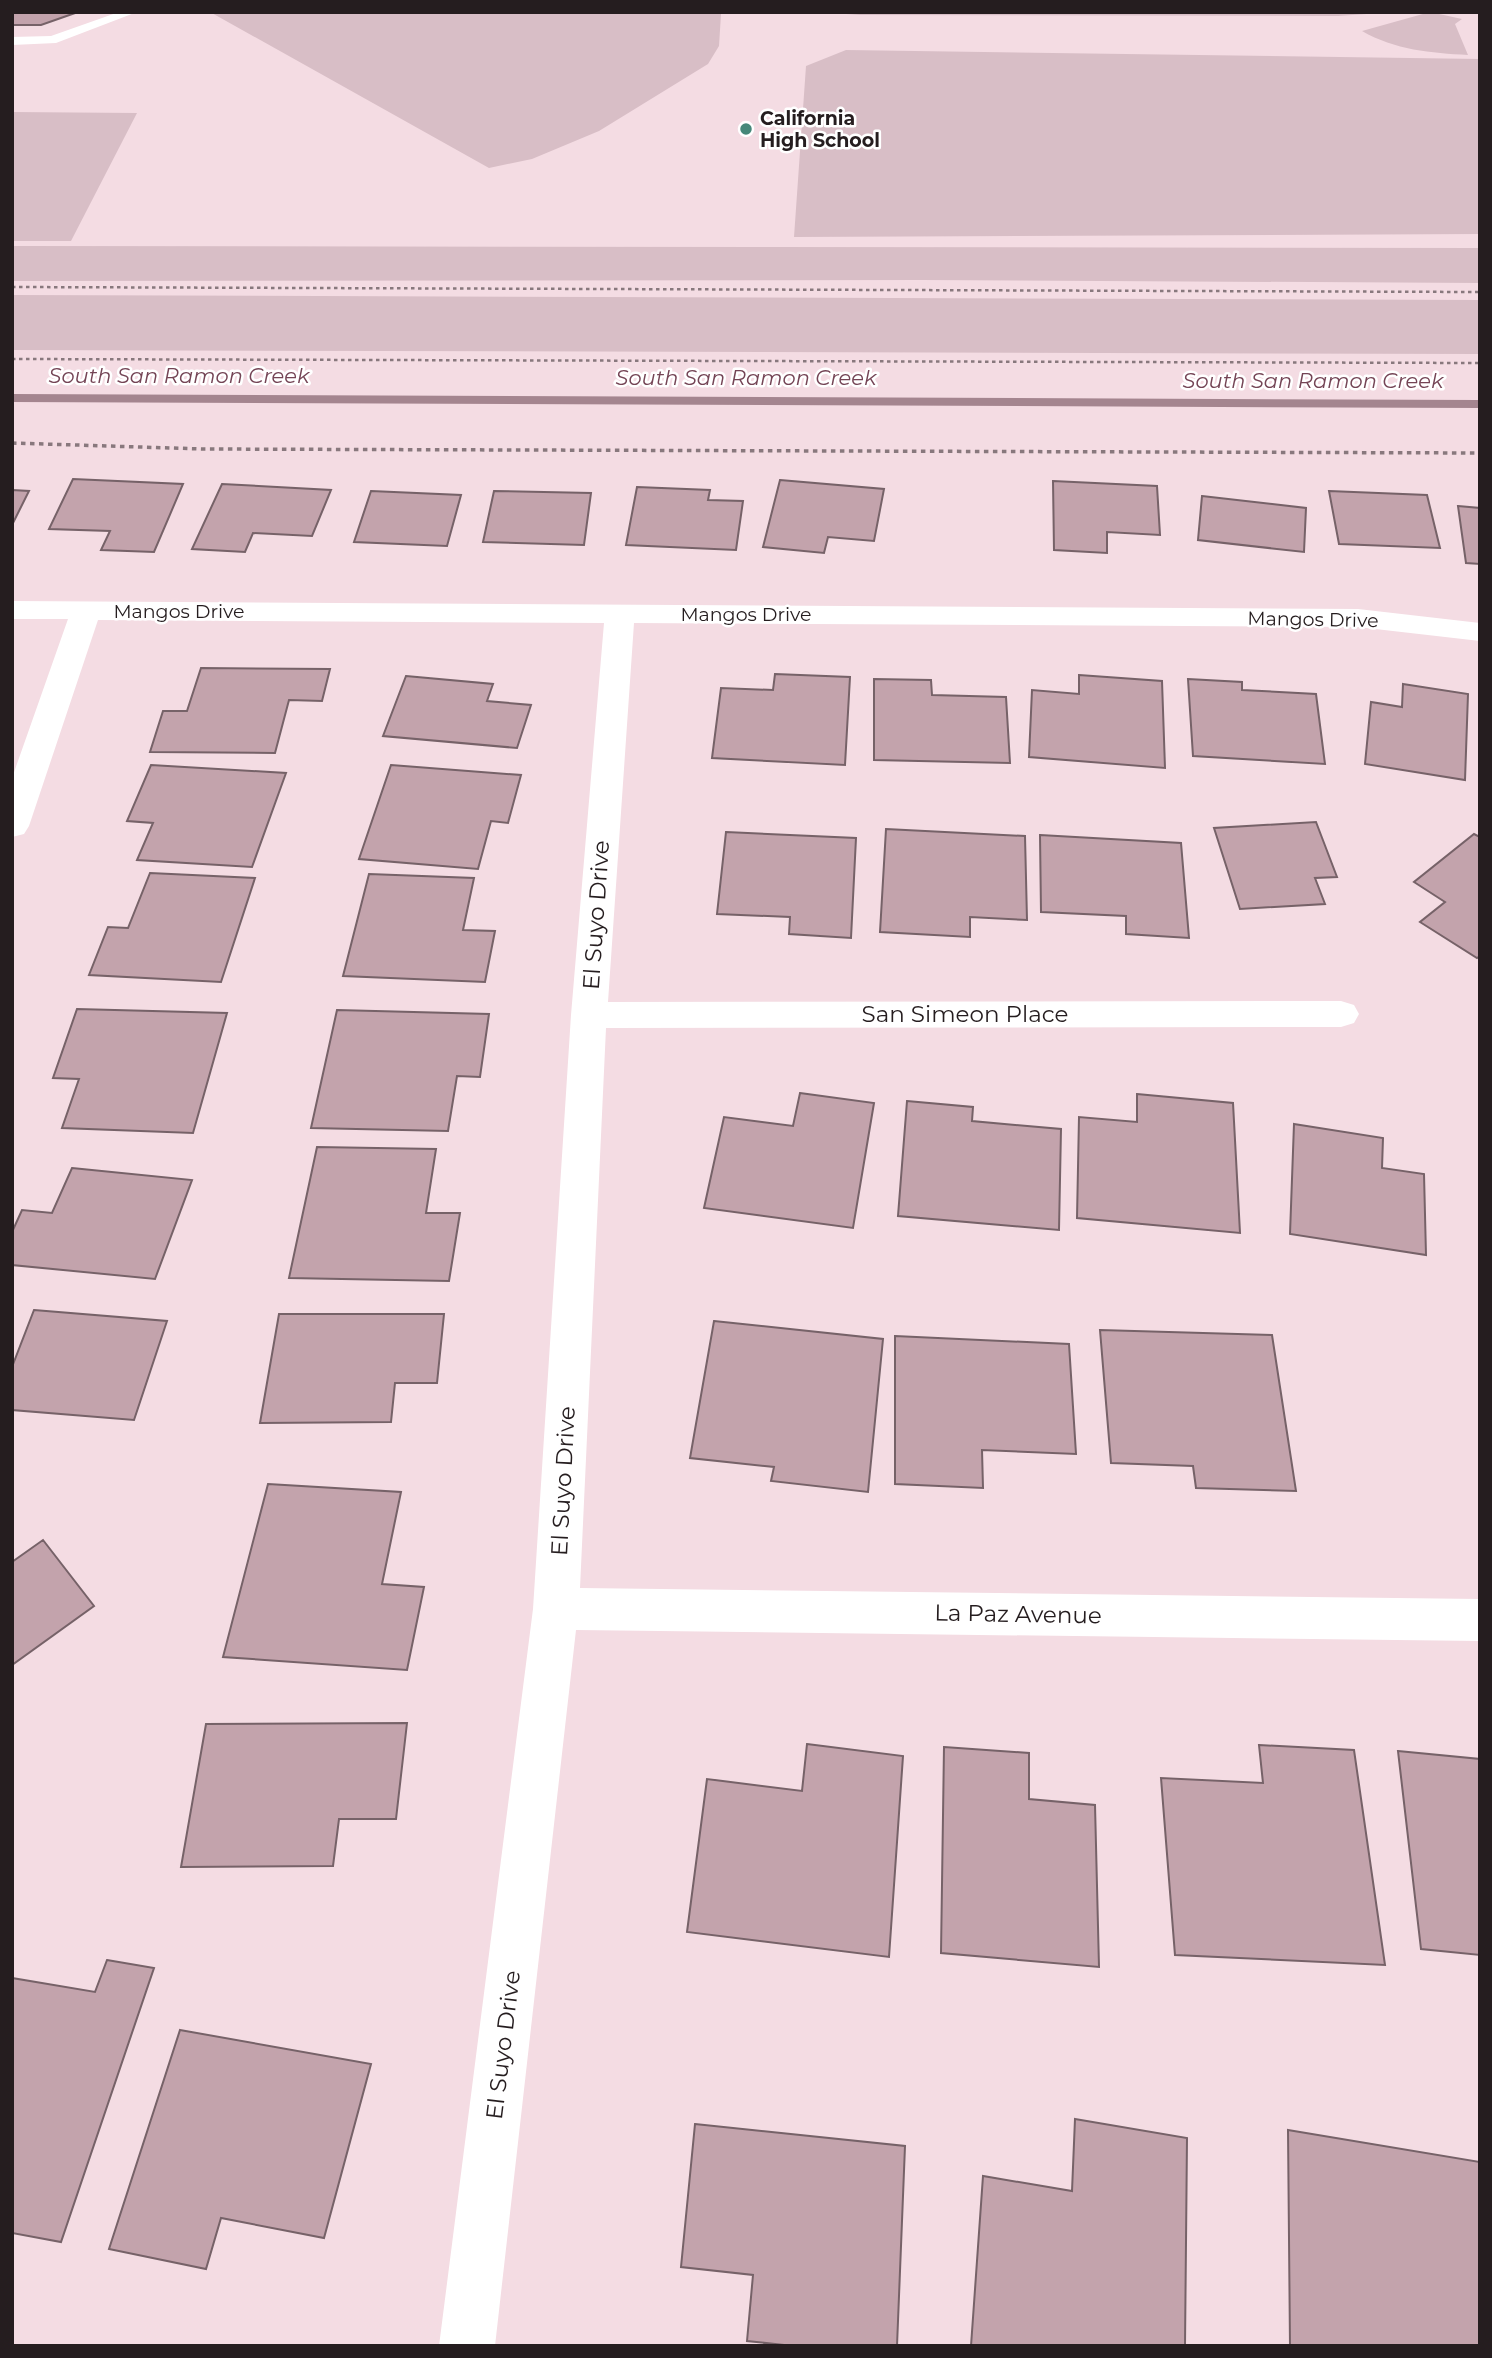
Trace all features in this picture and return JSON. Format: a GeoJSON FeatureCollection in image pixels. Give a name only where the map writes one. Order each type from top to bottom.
{"type":"FeatureCollection","features":[{"type":"Feature","properties":{"kind":"street","name":"Mangos Drive"},"geometry":{"type":"LineString","coordinates":[[12,610],[1358,618],[1480,632]]}},
{"type":"Feature","properties":{"kind":"street"},"geometry":{"type":"LineString","coordinates":[[12,826],[86,610]]}},
{"type":"Feature","properties":{"kind":"street","name":"El Suyo Drive"},"geometry":{"type":"LineString","coordinates":[[467,2346],[556,1609],[589,1014],[620,613]]}},
{"type":"Feature","properties":{"kind":"street","name":"San Simeon Place"},"geometry":{"type":"LineString","coordinates":[[589,1014],[1341,1014]]}},
{"type":"Feature","properties":{"kind":"street","name":"La Paz Avenue"},"geometry":{"type":"LineString","coordinates":[[556,1609],[1480,1620]]}},
{"type":"Feature","properties":{"kind":"lane"},"geometry":{"type":"LineString","coordinates":[[12,41],[52,40],[131,12]]}},
{"type":"Feature","properties":{"kind":"path"},"geometry":{"type":"LineString","coordinates":[[12,287],[1480,292]]}},
{"type":"Feature","properties":{"kind":"path"},"geometry":{"type":"LineString","coordinates":[[12,359],[1480,363]]}},
{"type":"Feature","properties":{"kind":"path"},"geometry":{"type":"LineString","coordinates":[[12,443],[203,449],[475,451],[1480,453]]}},
{"type":"Feature","properties":{"kind":"shaded area"},"geometry":{"type":"Polygon","coordinates":[[[210,12],[721,14],[719,46],[708,64],[599,131],[532,159],[489,168],[210,12]]]}},
{"type":"Feature","properties":{"kind":"shaded area"},"geometry":{"type":"Polygon","coordinates":[[[818,12],[1395,12],[1338,16],[860,15],[818,12]]]}},
{"type":"Feature","properties":{"kind":"shaded area"},"geometry":{"type":"Polygon","coordinates":[[[1430,12],[1462,19],[1455,24],[1468,55],[1427,52],[1400,46],[1362,31],[1430,12]]]}},
{"type":"Feature","properties":{"kind":"shaded area"},"geometry":{"type":"Polygon","coordinates":[[[846,50],[1480,59],[1480,234],[794,237],[806,66],[846,50]]]}},
{"type":"Feature","properties":{"kind":"shaded area"},"geometry":{"type":"Polygon","coordinates":[[[12,112],[137,113],[71,241],[12,241],[12,112]]]}},
{"type":"Feature","properties":{"kind":"shaded area"},"geometry":{"type":"Polygon","coordinates":[[[12,246],[1480,248],[1480,283],[922,280],[12,281],[12,246]]]}},
{"type":"Feature","properties":{"kind":"shaded area"},"geometry":{"type":"Polygon","coordinates":[[[12,295],[1480,300],[1480,354],[12,350],[12,295]]]}},
{"type":"Feature","properties":{"kind":"building"},"geometry":{"type":"Polygon","coordinates":[[[12,12],[78,12],[41,25],[12,25],[12,12]]]}},
{"type":"Feature","properties":{"kind":"building"},"geometry":{"type":"Polygon","coordinates":[[[73,479],[183,484],[154,552],[101,550],[110,531],[49,529],[73,479]]]}},
{"type":"Feature","properties":{"kind":"building"},"geometry":{"type":"Polygon","coordinates":[[[780,480],[884,489],[874,541],[828,537],[824,553],[763,547],[780,480]]]}},
{"type":"Feature","properties":{"kind":"building"},"geometry":{"type":"Polygon","coordinates":[[[1053,481],[1157,486],[1160,535],[1107,532],[1107,553],[1054,550],[1053,481]]]}},
{"type":"Feature","properties":{"kind":"building"},"geometry":{"type":"Polygon","coordinates":[[[222,484],[331,490],[312,536],[253,533],[245,552],[192,549],[222,484]]]}},
{"type":"Feature","properties":{"kind":"building"},"geometry":{"type":"Polygon","coordinates":[[[637,487],[710,490],[708,500],[743,501],[736,550],[626,545],[637,487]]]}},
{"type":"Feature","properties":{"kind":"building"},"geometry":{"type":"Polygon","coordinates":[[[12,490],[29,491],[12,525],[12,490]]]}},
{"type":"Feature","properties":{"kind":"building"},"geometry":{"type":"Polygon","coordinates":[[[371,491],[461,495],[447,546],[354,542],[371,491]]]}},
{"type":"Feature","properties":{"kind":"building"},"geometry":{"type":"Polygon","coordinates":[[[494,491],[591,493],[584,545],[483,542],[494,491]]]}},
{"type":"Feature","properties":{"kind":"building"},"geometry":{"type":"Polygon","coordinates":[[[1329,491],[1427,495],[1440,548],[1339,544],[1329,491]]]}},
{"type":"Feature","properties":{"kind":"building"},"geometry":{"type":"Polygon","coordinates":[[[1202,496],[1306,508],[1304,552],[1198,540],[1202,496]]]}},
{"type":"Feature","properties":{"kind":"building"},"geometry":{"type":"Polygon","coordinates":[[[1458,506],[1480,508],[1480,564],[1466,563],[1458,506]]]}},
{"type":"Feature","properties":{"kind":"building"},"geometry":{"type":"Polygon","coordinates":[[[201,668],[330,669],[322,701],[289,700],[275,753],[150,752],[163,711],[187,711],[201,668]]]}},
{"type":"Feature","properties":{"kind":"building"},"geometry":{"type":"Polygon","coordinates":[[[775,674],[850,677],[845,765],[712,758],[721,688],[773,690],[775,674]]]}},
{"type":"Feature","properties":{"kind":"building"},"geometry":{"type":"Polygon","coordinates":[[[1079,675],[1162,681],[1165,768],[1029,757],[1032,690],[1079,694],[1079,675]]]}},
{"type":"Feature","properties":{"kind":"building"},"geometry":{"type":"Polygon","coordinates":[[[406,676],[493,684],[487,701],[531,705],[517,748],[383,736],[406,676]]]}},
{"type":"Feature","properties":{"kind":"building"},"geometry":{"type":"Polygon","coordinates":[[[874,679],[931,680],[932,695],[1006,697],[1010,763],[874,760],[874,679]]]}},
{"type":"Feature","properties":{"kind":"building"},"geometry":{"type":"Polygon","coordinates":[[[1188,679],[1242,682],[1242,690],[1316,694],[1325,764],[1193,756],[1188,679]]]}},
{"type":"Feature","properties":{"kind":"building"},"geometry":{"type":"Polygon","coordinates":[[[1403,684],[1468,694],[1465,780],[1365,764],[1371,702],[1402,707],[1403,684]]]}},
{"type":"Feature","properties":{"kind":"building"},"geometry":{"type":"Polygon","coordinates":[[[151,765],[286,773],[252,867],[137,860],[153,823],[127,821],[151,765]]]}},
{"type":"Feature","properties":{"kind":"building"},"geometry":{"type":"Polygon","coordinates":[[[391,765],[521,775],[508,823],[491,821],[478,869],[359,859],[391,765]]]}},
{"type":"Feature","properties":{"kind":"building"},"geometry":{"type":"Polygon","coordinates":[[[1316,822],[1337,877],[1315,878],[1325,904],[1240,909],[1214,828],[1316,822]]]}},
{"type":"Feature","properties":{"kind":"building"},"geometry":{"type":"Polygon","coordinates":[[[886,829],[1025,836],[1027,920],[970,917],[970,937],[880,932],[886,829]]]}},
{"type":"Feature","properties":{"kind":"building"},"geometry":{"type":"Polygon","coordinates":[[[726,832],[856,838],[851,938],[789,934],[790,917],[717,914],[726,832]]]}},
{"type":"Feature","properties":{"kind":"building"},"geometry":{"type":"Polygon","coordinates":[[[1474,834],[1480,837],[1480,956],[1477,958],[1420,922],[1445,902],[1414,882],[1474,834]]]}},
{"type":"Feature","properties":{"kind":"building"},"geometry":{"type":"Polygon","coordinates":[[[1040,835],[1181,843],[1189,938],[1126,934],[1126,916],[1041,912],[1040,835]]]}},
{"type":"Feature","properties":{"kind":"building"},"geometry":{"type":"Polygon","coordinates":[[[150,873],[255,878],[221,982],[89,975],[108,927],[128,928],[150,873]]]}},
{"type":"Feature","properties":{"kind":"building"},"geometry":{"type":"Polygon","coordinates":[[[369,874],[474,878],[463,930],[495,931],[485,982],[343,976],[369,874]]]}},
{"type":"Feature","properties":{"kind":"building"},"geometry":{"type":"Polygon","coordinates":[[[77,1009],[227,1013],[193,1133],[62,1128],[79,1079],[53,1078],[77,1009]]]}},
{"type":"Feature","properties":{"kind":"building"},"geometry":{"type":"Polygon","coordinates":[[[337,1010],[489,1014],[480,1077],[457,1076],[448,1131],[311,1128],[337,1010]]]}},
{"type":"Feature","properties":{"kind":"building"},"geometry":{"type":"Polygon","coordinates":[[[800,1093],[874,1103],[853,1228],[704,1208],[724,1117],[793,1126],[800,1093]]]}},
{"type":"Feature","properties":{"kind":"building"},"geometry":{"type":"Polygon","coordinates":[[[1137,1094],[1233,1103],[1240,1233],[1077,1218],[1079,1117],[1137,1122],[1137,1094]]]}},
{"type":"Feature","properties":{"kind":"building"},"geometry":{"type":"Polygon","coordinates":[[[907,1101],[973,1107],[972,1121],[1061,1129],[1059,1230],[898,1216],[907,1101]]]}},
{"type":"Feature","properties":{"kind":"building"},"geometry":{"type":"Polygon","coordinates":[[[1294,1124],[1383,1138],[1382,1168],[1424,1174],[1426,1255],[1290,1234],[1294,1124]]]}},
{"type":"Feature","properties":{"kind":"building"},"geometry":{"type":"Polygon","coordinates":[[[317,1147],[436,1149],[426,1213],[460,1213],[449,1281],[289,1278],[317,1147]]]}},
{"type":"Feature","properties":{"kind":"building"},"geometry":{"type":"Polygon","coordinates":[[[72,1168],[192,1180],[155,1279],[12,1265],[12,1232],[22,1210],[52,1213],[72,1168]]]}},
{"type":"Feature","properties":{"kind":"building"},"geometry":{"type":"Polygon","coordinates":[[[34,1310],[167,1321],[134,1420],[12,1410],[12,1367],[34,1310]]]}},
{"type":"Feature","properties":{"kind":"building"},"geometry":{"type":"Polygon","coordinates":[[[279,1314],[444,1314],[437,1383],[395,1383],[391,1422],[260,1423],[279,1314]]]}},
{"type":"Feature","properties":{"kind":"building"},"geometry":{"type":"Polygon","coordinates":[[[714,1321],[883,1339],[868,1492],[771,1481],[774,1467],[690,1458],[714,1321]]]}},
{"type":"Feature","properties":{"kind":"building"},"geometry":{"type":"Polygon","coordinates":[[[1100,1330],[1272,1335],[1296,1491],[1196,1488],[1193,1466],[1111,1463],[1100,1330]]]}},
{"type":"Feature","properties":{"kind":"building"},"geometry":{"type":"Polygon","coordinates":[[[895,1336],[1069,1344],[1076,1454],[982,1450],[983,1488],[895,1484],[895,1336]]]}},
{"type":"Feature","properties":{"kind":"building"},"geometry":{"type":"Polygon","coordinates":[[[268,1484],[401,1492],[382,1584],[424,1587],[407,1670],[223,1657],[268,1484]]]}},
{"type":"Feature","properties":{"kind":"building"},"geometry":{"type":"Polygon","coordinates":[[[43,1540],[94,1606],[12,1665],[12,1562],[43,1540]]]}},
{"type":"Feature","properties":{"kind":"building"},"geometry":{"type":"Polygon","coordinates":[[[407,1723],[396,1819],[339,1819],[333,1866],[181,1867],[206,1724],[407,1723]]]}},
{"type":"Feature","properties":{"kind":"building"},"geometry":{"type":"Polygon","coordinates":[[[807,1744],[903,1756],[889,1957],[687,1932],[707,1779],[802,1791],[807,1744]]]}},
{"type":"Feature","properties":{"kind":"building"},"geometry":{"type":"Polygon","coordinates":[[[1259,1745],[1354,1750],[1385,1965],[1175,1955],[1161,1778],[1263,1783],[1259,1745]]]}},
{"type":"Feature","properties":{"kind":"building"},"geometry":{"type":"Polygon","coordinates":[[[944,1747],[1029,1753],[1029,1799],[1095,1805],[1099,1967],[941,1953],[944,1747]]]}},
{"type":"Feature","properties":{"kind":"building"},"geometry":{"type":"Polygon","coordinates":[[[1398,1751],[1480,1759],[1480,1955],[1421,1949],[1398,1751]]]}},
{"type":"Feature","properties":{"kind":"building"},"geometry":{"type":"Polygon","coordinates":[[[107,1960],[154,1968],[61,2242],[12,2233],[12,1978],[95,1992],[107,1960]]]}},
{"type":"Feature","properties":{"kind":"building"},"geometry":{"type":"Polygon","coordinates":[[[180,2030],[371,2064],[324,2238],[221,2218],[206,2269],[109,2249],[180,2030]]]}},
{"type":"Feature","properties":{"kind":"building"},"geometry":{"type":"Polygon","coordinates":[[[1075,2119],[1187,2138],[1185,2346],[971,2346],[983,2176],[1072,2191],[1075,2119]]]}},
{"type":"Feature","properties":{"kind":"building"},"geometry":{"type":"Polygon","coordinates":[[[695,2124],[905,2146],[897,2346],[793,2346],[747,2341],[753,2275],[681,2267],[695,2124]]]}},
{"type":"Feature","properties":{"kind":"building"},"geometry":{"type":"Polygon","coordinates":[[[1288,2130],[1480,2162],[1480,2346],[1290,2346],[1288,2130]]]}},
{"type":"Feature","properties":{"kind":"waterway","name":"South San Ramon Creek"},"geometry":{"type":"LineString","coordinates":[[12,398],[1480,404]]}},
{"type":"Feature","properties":{"kind":"place","name":"California High School"},"geometry":{"type":"Point","coordinates":[746,129]}}]}
